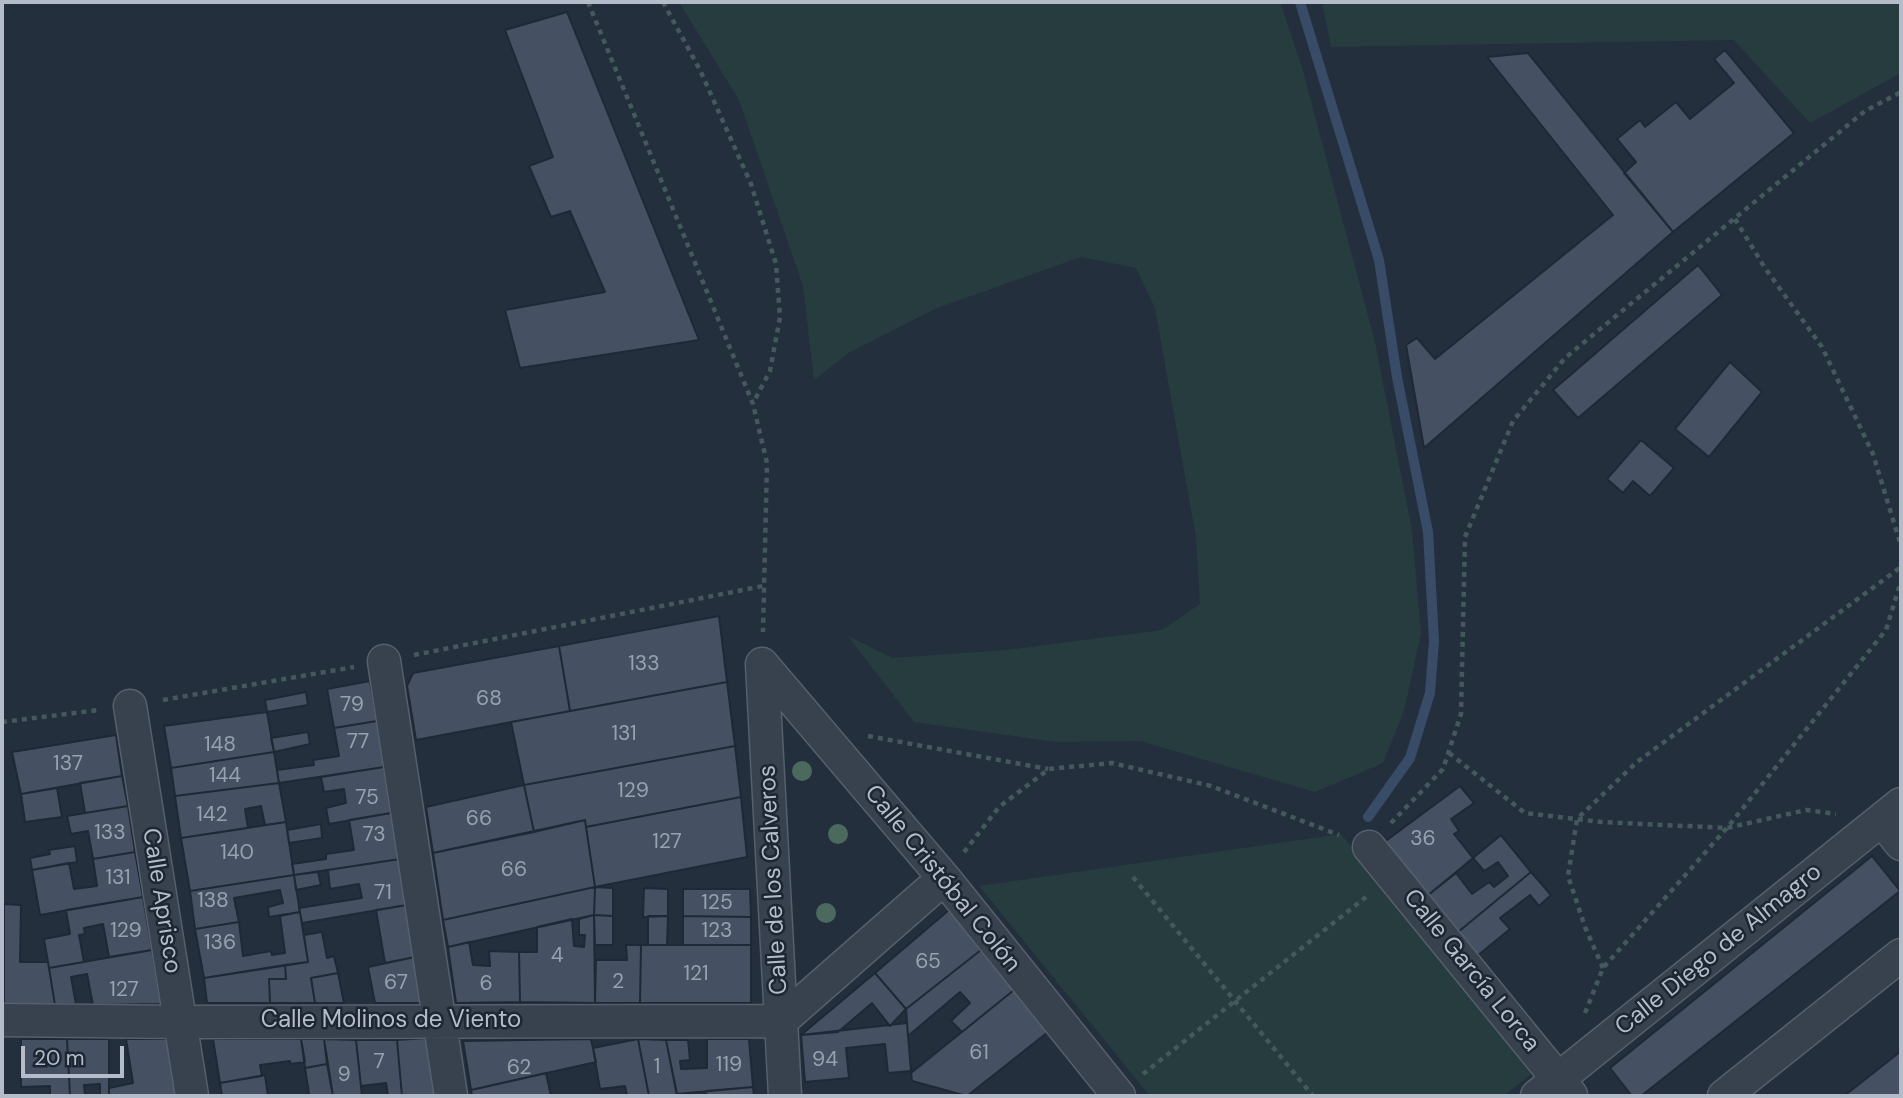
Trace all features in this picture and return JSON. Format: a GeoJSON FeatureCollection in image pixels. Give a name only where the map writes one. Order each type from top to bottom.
{"type":"FeatureCollection","features":[{"type":"Feature","properties":{"kind":"street"},"geometry":{"type":"LineString","coordinates":[[384,661],[452,1096]]}},
{"type":"Feature","properties":{"kind":"street","name":"Calle Cristóbal Colón"},"geometry":{"type":"LineString","coordinates":[[762,664],[944,878],[1118,1095]]}},
{"type":"Feature","properties":{"kind":"street","name":"Calle de los Calveros"},"geometry":{"type":"LineString","coordinates":[[762,664],[785,1096]]}},
{"type":"Feature","properties":{"kind":"street","name":"Calle Aprisco"},"geometry":{"type":"LineString","coordinates":[[130,706],[192,1096]]}},
{"type":"Feature","properties":{"kind":"street","name":"Calle Diego de Almagro"},"geometry":{"type":"LineString","coordinates":[[1556,1090],[1895,823]]}},
{"type":"Feature","properties":{"kind":"street","name":"Calle García Lorca"},"geometry":{"type":"LineString","coordinates":[[1369,846],[1556,1090]]}},
{"type":"Feature","properties":{"kind":"street"},"geometry":{"type":"LineString","coordinates":[[781,1021],[944,878]]}},
{"type":"Feature","properties":{"kind":"street"},"geometry":{"type":"LineString","coordinates":[[1724,1096],[1901,954]]}},
{"type":"Feature","properties":{"kind":"street","name":"Calle Molinos de Viento"},"geometry":{"type":"LineString","coordinates":[[2,1020],[781,1021]]}},
{"type":"Feature","properties":{"kind":"path"},"geometry":{"type":"LineString","coordinates":[[588,2],[753,404],[767,463],[762,664]]}},
{"type":"Feature","properties":{"kind":"path"},"geometry":{"type":"LineString","coordinates":[[663,2],[700,71],[751,184],[776,264],[780,317],[770,371],[753,404]]}},
{"type":"Feature","properties":{"kind":"path"},"geometry":{"type":"LineString","coordinates":[[816,727],[1049,769],[1112,763],[1211,786],[1369,846],[1443,769],[1449,753],[1461,714],[1465,537],[1513,421],[1564,358],[1866,111],[1901,92]]}},
{"type":"Feature","properties":{"kind":"path"},"geometry":{"type":"LineString","coordinates":[[1735,219],[1765,268],[1822,348],[1873,454],[1901,545]]}},
{"type":"Feature","properties":{"kind":"path"},"geometry":{"type":"LineString","coordinates":[[1603,968],[1585,928],[1569,876],[1577,819],[1637,762],[1901,567]]}},
{"type":"Feature","properties":{"kind":"path"},"geometry":{"type":"LineString","coordinates":[[1583,1017],[1603,968],[1727,828],[1886,630],[1901,581]]}},
{"type":"Feature","properties":{"kind":"path"},"geometry":{"type":"LineString","coordinates":[[1449,753],[1525,813],[1577,819],[1727,828],[1805,810],[1895,823]]}},
{"type":"Feature","properties":{"kind":"path"},"geometry":{"type":"LineString","coordinates":[[944,878],[999,807],[1049,769]]}},
{"type":"Feature","properties":{"kind":"path"},"geometry":{"type":"LineString","coordinates":[[1118,1095],[1392,876]]}},
{"type":"Feature","properties":{"kind":"path"},"geometry":{"type":"LineString","coordinates":[[1133,877],[1313,1096]]}},
{"type":"Feature","properties":{"kind":"green space"},"geometry":{"type":"Polygon","coordinates":[[[679,2],[1280,2],[1303,71],[1375,342],[1412,530],[1421,634],[1404,711],[1383,763],[1315,792],[1140,741],[1056,742],[914,722],[848,636],[892,658],[1006,650],[1162,630],[1200,604],[1196,538],[1155,308],[1136,268],[1081,257],[937,308],[850,352],[814,380],[803,286],[739,100],[679,2]]]}},
{"type":"Feature","properties":{"kind":"green space"},"geometry":{"type":"Polygon","coordinates":[[[1322,2],[1901,2],[1901,73],[1810,123],[1734,40],[1331,47],[1322,2]]]}},
{"type":"Feature","properties":{"kind":"green space"},"geometry":{"type":"Polygon","coordinates":[[[1341,834],[1531,1074],[1504,1096],[1150,1096],[979,886],[1341,834]]]}},
{"type":"Feature","properties":{"kind":"building"},"geometry":{"type":"Polygon","coordinates":[[[567,12],[699,340],[520,368],[505,310],[605,292],[570,211],[551,217],[529,166],[553,157],[505,30],[567,12]]]}},
{"type":"Feature","properties":{"kind":"building"},"geometry":{"type":"Polygon","coordinates":[[[1725,50],[1794,133],[1673,232],[1624,173],[1636,162],[1617,139],[1640,120],[1645,127],[1676,102],[1690,119],[1734,83],[1714,59],[1725,50]]]}},
{"type":"Feature","properties":{"kind":"building"},"geometry":{"type":"Polygon","coordinates":[[[1528,53],[1673,232],[1424,448],[1406,345],[1417,338],[1435,359],[1613,215],[1487,57],[1528,53]]]}},
{"type":"Feature","properties":{"kind":"building"},"geometry":{"type":"Polygon","coordinates":[[[1698,265],[1722,295],[1578,418],[1553,390],[1698,265]]]}},
{"type":"Feature","properties":{"kind":"building"},"geometry":{"type":"Polygon","coordinates":[[[1730,362],[1762,392],[1709,457],[1675,429],[1730,362]]]}},
{"type":"Feature","properties":{"kind":"building"},"geometry":{"type":"Polygon","coordinates":[[[1641,440],[1674,468],[1650,496],[1633,481],[1623,493],[1607,479],[1641,440]]]}},
{"type":"Feature","properties":{"kind":"building"},"geometry":{"type":"Polygon","coordinates":[[[719,616],[727,682],[570,711],[559,646],[719,616]]]}},
{"type":"Feature","properties":{"kind":"building"},"geometry":{"type":"Polygon","coordinates":[[[559,646],[570,711],[416,740],[407,686],[413,673],[559,646]]]}},
{"type":"Feature","properties":{"kind":"building"},"geometry":{"type":"Polygon","coordinates":[[[370,681],[377,721],[334,728],[327,689],[370,681]]]}},
{"type":"Feature","properties":{"kind":"building"},"geometry":{"type":"Polygon","coordinates":[[[727,682],[735,746],[524,785],[511,722],[727,682]]]}},
{"type":"Feature","properties":{"kind":"building"},"geometry":{"type":"Polygon","coordinates":[[[306,692],[308,705],[267,712],[265,700],[306,692]]]}},
{"type":"Feature","properties":{"kind":"building"},"geometry":{"type":"Polygon","coordinates":[[[267,712],[274,752],[171,768],[164,726],[267,712]]]}},
{"type":"Feature","properties":{"kind":"building"},"geometry":{"type":"Polygon","coordinates":[[[377,721],[384,767],[279,783],[277,770],[314,765],[313,760],[339,756],[334,728],[377,721]]]}},
{"type":"Feature","properties":{"kind":"building"},"geometry":{"type":"Polygon","coordinates":[[[308,732],[310,744],[274,752],[271,738],[308,732]]]}},
{"type":"Feature","properties":{"kind":"building"},"geometry":{"type":"Polygon","coordinates":[[[116,735],[122,776],[21,794],[12,752],[116,735]]]}},
{"type":"Feature","properties":{"kind":"building"},"geometry":{"type":"Polygon","coordinates":[[[735,746],[741,797],[586,827],[585,820],[534,832],[524,785],[735,746]]]}},
{"type":"Feature","properties":{"kind":"building"},"geometry":{"type":"Polygon","coordinates":[[[274,752],[279,783],[175,796],[171,768],[274,752]]]}},
{"type":"Feature","properties":{"kind":"building"},"geometry":{"type":"Polygon","coordinates":[[[384,767],[391,813],[329,824],[326,808],[346,803],[344,789],[324,792],[321,777],[384,767]]]}},
{"type":"Feature","properties":{"kind":"building"},"geometry":{"type":"Polygon","coordinates":[[[122,776],[128,806],[85,813],[80,783],[122,776]]]}},
{"type":"Feature","properties":{"kind":"building"},"geometry":{"type":"Polygon","coordinates":[[[279,783],[286,822],[265,825],[261,806],[245,809],[248,828],[181,838],[175,796],[279,783]]]}},
{"type":"Feature","properties":{"kind":"building"},"geometry":{"type":"Polygon","coordinates":[[[524,785],[534,832],[433,853],[426,807],[524,785]]]}},
{"type":"Feature","properties":{"kind":"building"},"geometry":{"type":"Polygon","coordinates":[[[1460,786],[1474,803],[1451,819],[1459,831],[1454,834],[1473,858],[1427,896],[1383,843],[1460,786]]]}},
{"type":"Feature","properties":{"kind":"building"},"geometry":{"type":"Polygon","coordinates":[[[57,788],[62,817],[25,822],[21,794],[57,788]]]}},
{"type":"Feature","properties":{"kind":"building"},"geometry":{"type":"Polygon","coordinates":[[[741,797],[747,857],[595,887],[586,827],[741,797]]]}},
{"type":"Feature","properties":{"kind":"building"},"geometry":{"type":"Polygon","coordinates":[[[128,806],[135,852],[93,859],[88,831],[71,834],[67,816],[128,806]]]}},
{"type":"Feature","properties":{"kind":"building"},"geometry":{"type":"Polygon","coordinates":[[[391,813],[400,859],[294,875],[292,864],[326,859],[326,854],[354,850],[349,820],[391,813]]]}},
{"type":"Feature","properties":{"kind":"building"},"geometry":{"type":"Polygon","coordinates":[[[585,820],[595,887],[443,920],[433,853],[585,820]]]}},
{"type":"Feature","properties":{"kind":"building"},"geometry":{"type":"Polygon","coordinates":[[[286,822],[294,875],[190,891],[181,838],[286,822]]]}},
{"type":"Feature","properties":{"kind":"building"},"geometry":{"type":"Polygon","coordinates":[[[321,824],[322,838],[289,843],[287,830],[321,824]]]}},
{"type":"Feature","properties":{"kind":"building"},"geometry":{"type":"Polygon","coordinates":[[[1501,835],[1531,872],[1458,932],[1427,896],[1456,873],[1472,894],[1489,882],[1494,887],[1508,876],[1498,862],[1484,871],[1473,858],[1501,835]]]}},
{"type":"Feature","properties":{"kind":"building"},"geometry":{"type":"Polygon","coordinates":[[[75,846],[77,862],[32,870],[30,858],[50,854],[49,850],[75,846]]]}},
{"type":"Feature","properties":{"kind":"building"},"geometry":{"type":"Polygon","coordinates":[[[135,852],[143,897],[40,915],[32,870],[69,863],[74,889],[97,886],[93,859],[135,852]]]}},
{"type":"Feature","properties":{"kind":"building"},"geometry":{"type":"Polygon","coordinates":[[[1872,856],[1900,891],[1641,1096],[1632,1096],[1610,1068],[1872,856]]]}},
{"type":"Feature","properties":{"kind":"building"},"geometry":{"type":"Polygon","coordinates":[[[400,859],[407,905],[302,923],[299,908],[362,898],[359,884],[330,889],[328,870],[400,859]]]}},
{"type":"Feature","properties":{"kind":"building"},"geometry":{"type":"Polygon","coordinates":[[[318,872],[321,885],[296,890],[294,875],[318,872]]]}},
{"type":"Feature","properties":{"kind":"building"},"geometry":{"type":"Polygon","coordinates":[[[1531,872],[1551,895],[1539,906],[1530,895],[1500,918],[1510,929],[1477,956],[1458,932],[1531,872]]]}},
{"type":"Feature","properties":{"kind":"building"},"geometry":{"type":"Polygon","coordinates":[[[294,875],[300,912],[269,917],[268,907],[283,903],[280,890],[234,898],[239,922],[195,929],[190,891],[294,875]]]}},
{"type":"Feature","properties":{"kind":"building"},"geometry":{"type":"Polygon","coordinates":[[[595,887],[613,888],[613,916],[594,915],[595,887]]]}},
{"type":"Feature","properties":{"kind":"building"},"geometry":{"type":"Polygon","coordinates":[[[595,887],[594,915],[448,947],[443,920],[595,887]]]}},
{"type":"Feature","properties":{"kind":"building"},"geometry":{"type":"Polygon","coordinates":[[[644,888],[668,889],[668,916],[643,917],[644,888]]]}},
{"type":"Feature","properties":{"kind":"building"},"geometry":{"type":"Polygon","coordinates":[[[683,889],[750,889],[751,917],[683,916],[683,889]]]}},
{"type":"Feature","properties":{"kind":"building"},"geometry":{"type":"Polygon","coordinates":[[[143,897],[152,950],[109,957],[103,924],[84,928],[85,934],[79,935],[84,962],[49,968],[44,939],[70,934],[66,910],[143,897]]]}},
{"type":"Feature","properties":{"kind":"building"},"geometry":{"type":"Polygon","coordinates":[[[4,904],[21,905],[20,962],[48,962],[55,1005],[4,1004],[4,904]]]}},
{"type":"Feature","properties":{"kind":"building"},"geometry":{"type":"Polygon","coordinates":[[[407,905],[415,957],[385,963],[376,910],[407,905]]]}},
{"type":"Feature","properties":{"kind":"building"},"geometry":{"type":"Polygon","coordinates":[[[3,909],[4,1004],[2,1004],[3,909]]]}},
{"type":"Feature","properties":{"kind":"building"},"geometry":{"type":"Polygon","coordinates":[[[949,910],[981,950],[906,1009],[875,973],[949,910]]]}},
{"type":"Feature","properties":{"kind":"building"},"geometry":{"type":"Polygon","coordinates":[[[300,912],[308,962],[204,978],[195,929],[239,922],[243,956],[271,951],[272,955],[285,953],[280,916],[300,912]]]}},
{"type":"Feature","properties":{"kind":"building"},"geometry":{"type":"Polygon","coordinates":[[[594,915],[613,916],[613,945],[595,945],[594,915]]]}},
{"type":"Feature","properties":{"kind":"building"},"geometry":{"type":"Polygon","coordinates":[[[594,915],[595,1003],[520,1002],[519,952],[537,952],[537,927],[572,919],[574,946],[584,947],[585,935],[579,935],[579,919],[594,915]]]}},
{"type":"Feature","properties":{"kind":"building"},"geometry":{"type":"Polygon","coordinates":[[[648,916],[668,916],[667,945],[648,945],[648,916]]]}},
{"type":"Feature","properties":{"kind":"building"},"geometry":{"type":"Polygon","coordinates":[[[683,916],[751,917],[751,945],[683,945],[683,916]]]}},
{"type":"Feature","properties":{"kind":"building"},"geometry":{"type":"Polygon","coordinates":[[[322,932],[327,958],[334,956],[338,973],[311,978],[315,1003],[270,1003],[269,979],[286,979],[285,965],[308,962],[304,935],[322,932]]]}},
{"type":"Feature","properties":{"kind":"building"},"geometry":{"type":"Polygon","coordinates":[[[469,942],[473,965],[490,966],[489,951],[519,952],[520,1002],[456,1003],[448,947],[469,942]]]}},
{"type":"Feature","properties":{"kind":"building"},"geometry":{"type":"Polygon","coordinates":[[[626,945],[641,945],[640,1003],[595,1003],[596,960],[627,960],[626,945]]]}},
{"type":"Feature","properties":{"kind":"building"},"geometry":{"type":"Polygon","coordinates":[[[641,945],[751,945],[751,1003],[640,1003],[641,945]]]}},
{"type":"Feature","properties":{"kind":"building"},"geometry":{"type":"Polygon","coordinates":[[[152,950],[161,1004],[93,1005],[87,974],[71,977],[76,1004],[55,1005],[49,968],[152,950]]]}},
{"type":"Feature","properties":{"kind":"building"},"geometry":{"type":"Polygon","coordinates":[[[981,950],[1014,990],[962,1032],[951,1021],[970,1003],[960,992],[908,1036],[906,1009],[981,950]]]}},
{"type":"Feature","properties":{"kind":"building"},"geometry":{"type":"Polygon","coordinates":[[[415,957],[423,999],[420,1003],[375,1003],[368,967],[415,957]]]}},
{"type":"Feature","properties":{"kind":"building"},"geometry":{"type":"Polygon","coordinates":[[[285,965],[286,979],[269,979],[270,1003],[207,1003],[204,978],[285,965]]]}},
{"type":"Feature","properties":{"kind":"building"},"geometry":{"type":"Polygon","coordinates":[[[338,973],[344,1003],[315,1003],[311,978],[338,973]]]}},
{"type":"Feature","properties":{"kind":"building"},"geometry":{"type":"Polygon","coordinates":[[[875,973],[906,1009],[890,1026],[872,1003],[838,1032],[801,1035],[875,973]]]}},
{"type":"Feature","properties":{"kind":"building"},"geometry":{"type":"Polygon","coordinates":[[[1014,990],[1048,1032],[967,1096],[912,1081],[911,1073],[1014,990]]]}},
{"type":"Feature","properties":{"kind":"building"},"geometry":{"type":"Polygon","coordinates":[[[907,1023],[911,1071],[888,1073],[885,1044],[846,1048],[849,1078],[805,1082],[801,1035],[907,1023]]]}},
{"type":"Feature","properties":{"kind":"building"},"geometry":{"type":"Polygon","coordinates":[[[427,1038],[438,1095],[402,1096],[397,1040],[427,1038]]]}},
{"type":"Feature","properties":{"kind":"building"},"geometry":{"type":"Polygon","coordinates":[[[21,1039],[67,1039],[70,1096],[50,1096],[50,1086],[21,1087],[21,1039]]]}},
{"type":"Feature","properties":{"kind":"building"},"geometry":{"type":"Polygon","coordinates":[[[67,1039],[109,1039],[109,1096],[100,1096],[100,1084],[84,1085],[85,1096],[70,1096],[67,1039]]]}},
{"type":"Feature","properties":{"kind":"building"},"geometry":{"type":"Polygon","coordinates":[[[126,1039],[167,1039],[177,1096],[109,1096],[109,1088],[133,1083],[126,1039]]]}},
{"type":"Feature","properties":{"kind":"building"},"geometry":{"type":"Polygon","coordinates":[[[213,1039],[301,1039],[305,1062],[260,1065],[262,1076],[220,1083],[213,1039]]]}},
{"type":"Feature","properties":{"kind":"building"},"geometry":{"type":"Polygon","coordinates":[[[301,1039],[324,1039],[327,1064],[305,1068],[301,1039]]]}},
{"type":"Feature","properties":{"kind":"building"},"geometry":{"type":"Polygon","coordinates":[[[324,1039],[356,1040],[362,1096],[333,1096],[324,1039]]]}},
{"type":"Feature","properties":{"kind":"building"},"geometry":{"type":"Polygon","coordinates":[[[591,1039],[596,1062],[471,1090],[463,1041],[591,1039]]]}},
{"type":"Feature","properties":{"kind":"building"},"geometry":{"type":"Polygon","coordinates":[[[638,1039],[666,1040],[677,1096],[649,1096],[638,1039]]]}},
{"type":"Feature","properties":{"kind":"building"},"geometry":{"type":"Polygon","coordinates":[[[638,1039],[649,1096],[627,1096],[625,1086],[600,1089],[593,1048],[638,1039]]]}},
{"type":"Feature","properties":{"kind":"building"},"geometry":{"type":"Polygon","coordinates":[[[707,1039],[749,1039],[753,1087],[677,1094],[666,1040],[688,1040],[690,1060],[680,1061],[681,1069],[707,1068],[707,1039]]]}},
{"type":"Feature","properties":{"kind":"building"},"geometry":{"type":"Polygon","coordinates":[[[356,1040],[397,1040],[402,1096],[388,1096],[386,1083],[361,1086],[356,1040]]]}},
{"type":"Feature","properties":{"kind":"building"},"geometry":{"type":"Polygon","coordinates":[[[1901,1051],[1901,1096],[1844,1096],[1867,1078],[1901,1051]]]}},
{"type":"Feature","properties":{"kind":"building"},"geometry":{"type":"Polygon","coordinates":[[[327,1064],[333,1096],[298,1096],[309,1094],[305,1068],[327,1064]]]}},
{"type":"Feature","properties":{"kind":"building"},"geometry":{"type":"Polygon","coordinates":[[[546,1073],[551,1096],[472,1096],[471,1090],[546,1073]]]}},
{"type":"Feature","properties":{"kind":"building"},"geometry":{"type":"Polygon","coordinates":[[[265,1075],[268,1096],[222,1096],[220,1083],[265,1075]]]}},
{"type":"Feature","properties":{"kind":"building"},"geometry":{"type":"Polygon","coordinates":[[[753,1087],[754,1096],[707,1096],[706,1091],[753,1087]]]}},
{"type":"Feature","properties":{"kind":"waterway"},"geometry":{"type":"LineString","coordinates":[[1300,2],[1379,260],[1397,377],[1428,532],[1434,641],[1430,693],[1410,758],[1368,817]]}}]}
